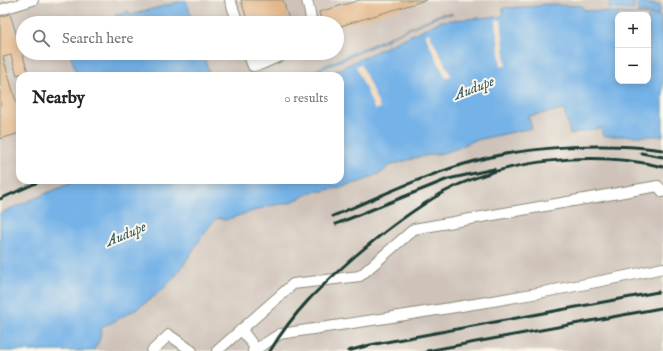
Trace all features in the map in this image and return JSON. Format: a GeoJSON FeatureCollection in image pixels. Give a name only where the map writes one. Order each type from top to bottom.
{"type":"FeatureCollection","features":[{"type":"Feature","properties":{"kind":"lane"},"geometry":{"type":"LineString","coordinates":[[0,10],[33,0]]}},
{"type":"Feature","properties":{"kind":"lane"},"geometry":{"type":"LineString","coordinates":[[230,0],[236,16]]}},
{"type":"Feature","properties":{"kind":"lane"},"geometry":{"type":"LineString","coordinates":[[307,0],[310,16]]}},
{"type":"Feature","properties":{"kind":"lane"},"geometry":{"type":"LineString","coordinates":[[251,60],[253,66],[271,60]]}},
{"type":"Feature","properties":{"kind":"lane"},"geometry":{"type":"LineString","coordinates":[[217,351],[293,284],[360,276],[414,229],[658,186],[663,192]]}},
{"type":"Feature","properties":{"kind":"lane"},"geometry":{"type":"LineString","coordinates":[[241,330],[255,350],[280,334],[474,305],[594,283],[663,268]]}},
{"type":"Feature","properties":{"kind":"lane"},"geometry":{"type":"LineString","coordinates":[[152,351],[170,335],[192,351]]}},
{"type":"Feature","properties":{"kind":"shaded area"},"geometry":{"type":"Polygon","coordinates":[[[0,0],[186,0],[130,15],[128,10],[124,14],[115,16],[16,16],[16,60],[72,60],[76,72],[16,72],[16,184],[69,184],[0,213],[0,0]]]}},
{"type":"Feature","properties":{"kind":"shaded area"},"geometry":{"type":"Polygon","coordinates":[[[186,0],[663,0],[663,35],[661,35],[661,16],[651,15],[651,12],[615,12],[584,10],[582,6],[565,4],[543,4],[540,6],[503,8],[503,16],[441,22],[333,72],[209,72],[205,60],[344,60],[344,16],[191,16],[186,0]]]}},
{"type":"Feature","properties":{"kind":"shaded area"},"geometry":{"type":"Polygon","coordinates":[[[565,110],[570,134],[601,128],[603,136],[663,136],[663,351],[93,351],[99,341],[102,327],[129,315],[198,243],[217,218],[225,220],[269,206],[289,203],[315,191],[323,191],[360,182],[383,172],[389,166],[418,157],[443,153],[456,149],[472,141],[531,128],[528,116],[565,110]]]}},
{"type":"Feature","properties":{"kind":"water"},"geometry":{"type":"Polygon","coordinates":[[[186,0],[191,16],[115,15],[124,14],[128,10],[130,15],[186,0]]]}},
{"type":"Feature","properties":{"kind":"water"},"geometry":{"type":"Polygon","coordinates":[[[617,0],[634,2],[634,10],[609,8],[609,2],[617,0]]]}},
{"type":"Feature","properties":{"kind":"water"},"geometry":{"type":"Polygon","coordinates":[[[638,2],[661,6],[659,14],[651,13],[651,12],[638,12],[638,2]]]}},
{"type":"Feature","properties":{"kind":"water","name":"Audupe"},"geometry":{"type":"Polygon","coordinates":[[[543,4],[582,6],[584,10],[615,12],[615,84],[651,84],[651,15],[661,16],[661,35],[663,35],[663,136],[603,136],[601,128],[570,134],[564,110],[528,116],[532,128],[472,141],[456,149],[443,153],[418,157],[389,166],[383,172],[360,182],[323,191],[315,191],[289,203],[269,206],[225,220],[217,218],[179,271],[163,289],[144,304],[102,327],[99,341],[93,351],[0,351],[0,213],[69,184],[344,184],[344,72],[333,72],[441,21],[503,16],[503,8],[539,6],[543,4]]]}},
{"type":"Feature","properties":{"kind":"water"},"geometry":{"type":"Polygon","coordinates":[[[441,14],[453,14],[441,15],[390,36],[441,14]]]}},
{"type":"Feature","properties":{"kind":"water"},"geometry":{"type":"Polygon","coordinates":[[[389,37],[389,39],[344,59],[344,57],[389,37]]]}},
{"type":"Feature","properties":{"kind":"water"},"geometry":{"type":"Polygon","coordinates":[[[72,60],[205,60],[209,72],[76,72],[72,60]]]}},
{"type":"Feature","properties":{"kind":"water"},"geometry":{"type":"Polygon","coordinates":[[[337,60],[342,60],[316,72],[310,72],[337,60]]]}},
{"type":"Feature","properties":{"kind":"pier"},"geometry":{"type":"Polygon","coordinates":[[[496,20],[501,20],[506,66],[501,66],[496,20]]]}},
{"type":"Feature","properties":{"kind":"pier"},"geometry":{"type":"Polygon","coordinates":[[[429,33],[451,76],[446,78],[425,35],[429,33]]]}},
{"type":"Feature","properties":{"kind":"pier"},"geometry":{"type":"Polygon","coordinates":[[[361,64],[380,108],[375,110],[356,66],[361,64]]]}},
{"type":"Feature","properties":{"kind":"building"},"geometry":{"type":"Polygon","coordinates":[[[241,0],[283,0],[288,16],[246,16],[241,0]]]}},
{"type":"Feature","properties":{"kind":"building"},"geometry":{"type":"Polygon","coordinates":[[[360,0],[426,0],[344,25],[344,16],[320,16],[319,12],[360,0]]]}},
{"type":"Feature","properties":{"kind":"building"},"geometry":{"type":"Polygon","coordinates":[[[10,14],[16,33],[16,60],[24,60],[28,72],[16,72],[11,55],[3,57],[16,101],[16,134],[0,139],[0,17],[10,14]]]}},
{"type":"Feature","properties":{"kind":"railway"},"geometry":{"type":"LineString","coordinates":[[333,216],[439,172],[496,156],[543,149],[593,146],[618,146],[663,150]]}},
{"type":"Feature","properties":{"kind":"railway"},"geometry":{"type":"LineString","coordinates":[[641,153],[663,157]]}},
{"type":"Feature","properties":{"kind":"railway"},"geometry":{"type":"LineString","coordinates":[[270,351],[298,312],[329,279],[354,257],[419,207],[442,193],[467,181],[493,172],[521,165],[550,161],[608,159],[637,162],[663,167]]}},
{"type":"Feature","properties":{"kind":"railway"},"geometry":{"type":"LineString","coordinates":[[336,224],[448,179],[494,169]]}},
{"type":"Feature","properties":{"kind":"railway"},"geometry":{"type":"LineString","coordinates":[[0,199],[34,184]]}},
{"type":"Feature","properties":{"kind":"railway"},"geometry":{"type":"LineString","coordinates":[[348,351],[370,345],[658,292]]}},
{"type":"Feature","properties":{"kind":"railway"},"geometry":{"type":"LineString","coordinates":[[427,351],[661,308]]}}]}
